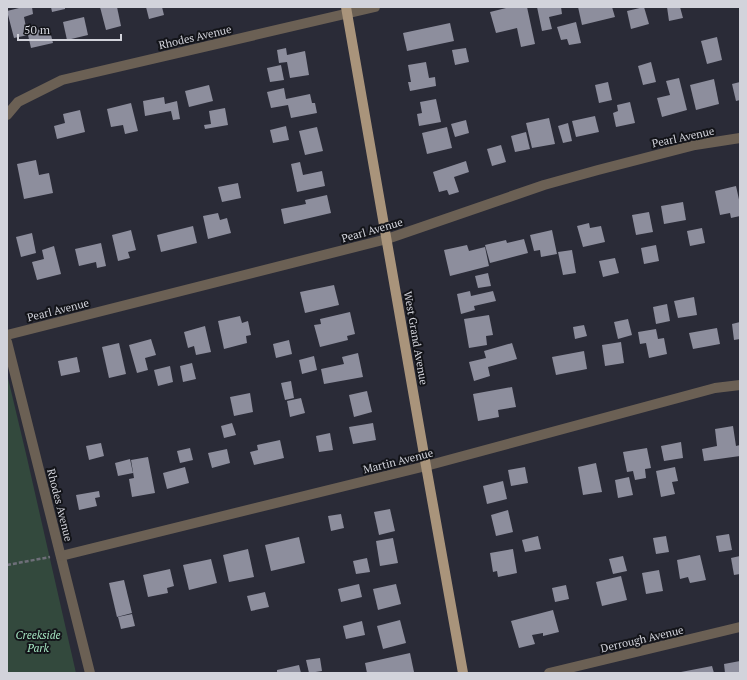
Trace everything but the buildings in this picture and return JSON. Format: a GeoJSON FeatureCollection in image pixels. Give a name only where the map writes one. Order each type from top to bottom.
{"type":"FeatureCollection","features":[{"type":"Feature","properties":{"kind":"main road","name":"West Grand Avenue"},"geometry":{"type":"LineString","coordinates":[[347,10],[463,673]]}},
{"type":"Feature","properties":{"kind":"street","name":"Rhodes Avenue"},"geometry":{"type":"LineString","coordinates":[[7,115],[18,102],[62,80],[347,10],[374,7]]}},
{"type":"Feature","properties":{"kind":"street","name":"Pearl Avenue"},"geometry":{"type":"LineString","coordinates":[[7,335],[387,239],[557,181],[695,145],[740,138]]}},
{"type":"Feature","properties":{"kind":"street","name":"Rhodes Avenue"},"geometry":{"type":"LineString","coordinates":[[7,342],[90,673]]}},
{"type":"Feature","properties":{"kind":"street","name":"Martin Avenue"},"geometry":{"type":"LineString","coordinates":[[61,556],[426,466],[716,388],[740,385]]}},
{"type":"Feature","properties":{"kind":"street","name":"Derrough Avenue"},"geometry":{"type":"LineString","coordinates":[[549,673],[740,627]]}},
{"type":"Feature","properties":{"kind":"path"},"geometry":{"type":"LineString","coordinates":[[7,566],[61,556]]}},
{"type":"Feature","properties":{"kind":"green space","name":"Creekside Park"},"geometry":{"type":"Polygon","coordinates":[[[7,374],[27,458],[76,673],[7,673],[7,374]]]}}]}
